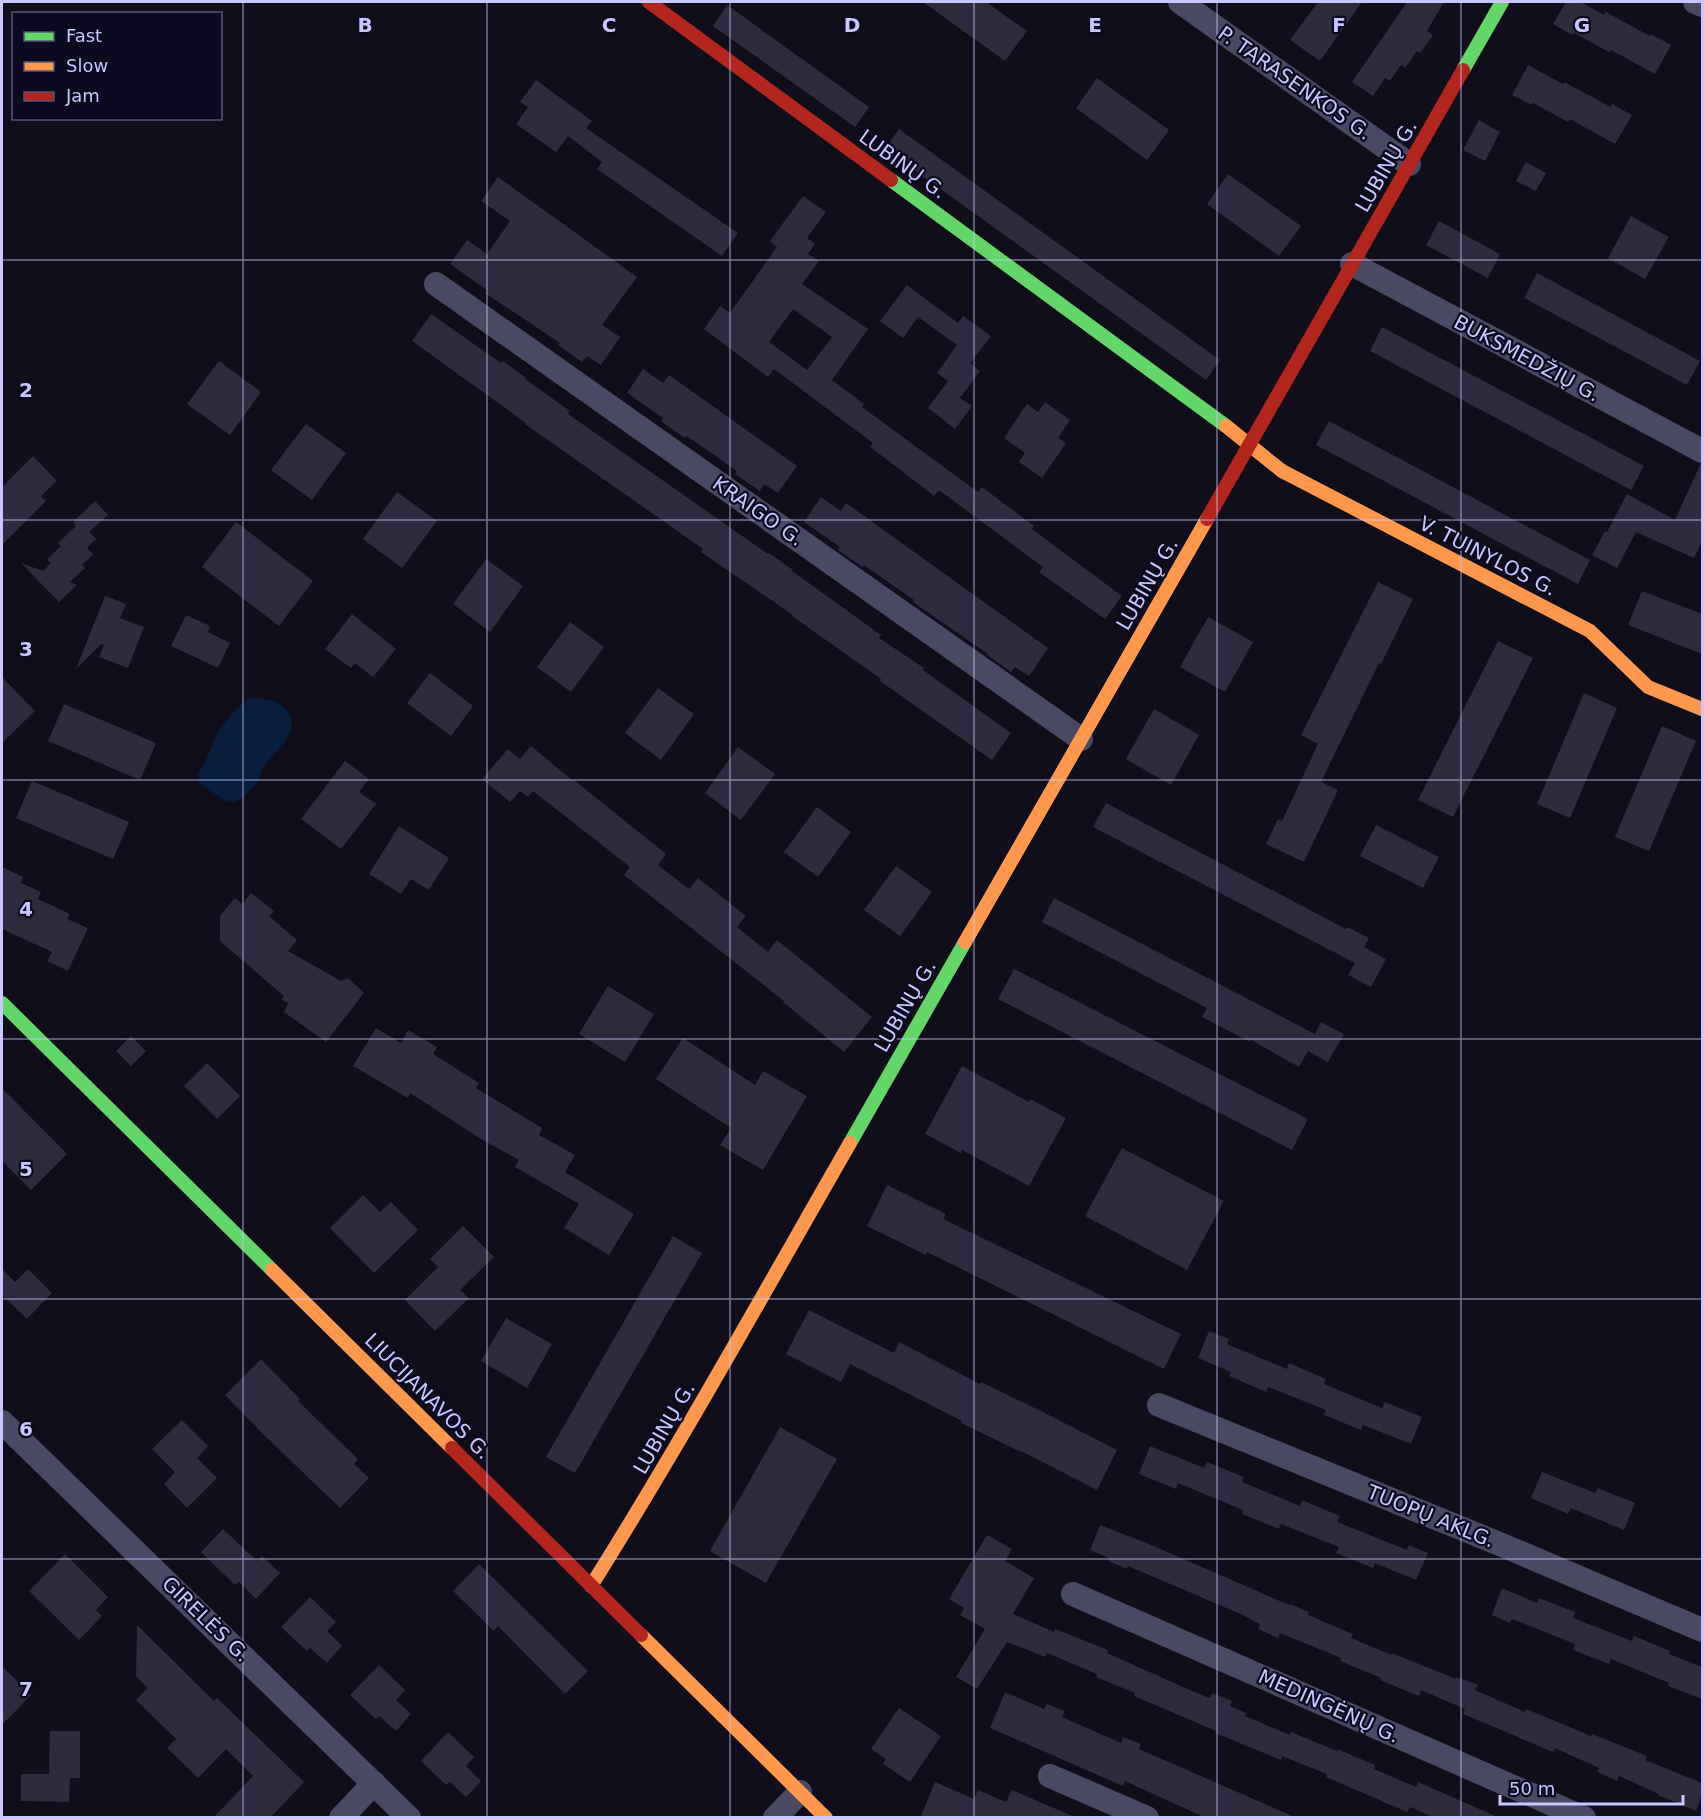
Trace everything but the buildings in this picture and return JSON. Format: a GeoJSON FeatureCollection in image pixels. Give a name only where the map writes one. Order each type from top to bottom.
{"type":"FeatureCollection","features":[{"type":"Feature","properties":{"kind":"street","name":"LUBINŲ G."},"geometry":{"type":"LineString","coordinates":[[649,2],[1249,443]]}},
{"type":"Feature","properties":{"kind":"street","name":"P. TARASENKOS G."},"geometry":{"type":"LineString","coordinates":[[1180,2],[1409,164]]}},
{"type":"Feature","properties":{"kind":"street","name":"LUBINŲ G."},"geometry":{"type":"LineString","coordinates":[[591,1586],[715,1379],[1502,2]]}},
{"type":"Feature","properties":{"kind":"street"},"geometry":{"type":"LineString","coordinates":[[1695,2],[1702,5]]}},
{"type":"Feature","properties":{"kind":"street","name":"BUKSMEDŽIŲ G."},"geometry":{"type":"LineString","coordinates":[[1352,264],[1702,452]]}},
{"type":"Feature","properties":{"kind":"street","name":"KRAIGO G."},"geometry":{"type":"LineString","coordinates":[[436,284],[1081,739]]}},
{"type":"Feature","properties":{"kind":"street","name":"V. TUINYLOS G."},"geometry":{"type":"LineString","coordinates":[[1249,443],[1282,471],[1590,631],[1648,687],[1702,709]]}},
{"type":"Feature","properties":{"kind":"street","name":"LIUCIJANAVOS G."},"geometry":{"type":"LineString","coordinates":[[2,1003],[826,1818]]}},
{"type":"Feature","properties":{"kind":"street","name":"TUOPŲ AKLG."},"geometry":{"type":"LineString","coordinates":[[1159,1405],[1502,1545],[1702,1630]]}},
{"type":"Feature","properties":{"kind":"street","name":"GIRELĖS G."},"geometry":{"type":"LineString","coordinates":[[4,1430],[409,1818]]}},
{"type":"Feature","properties":{"kind":"street","name":"MEDINGĖNŲ G."},"geometry":{"type":"LineString","coordinates":[[1073,1594],[1584,1818]]}},
{"type":"Feature","properties":{"kind":"street"},"geometry":{"type":"LineString","coordinates":[[1050,1776],[1147,1818]]}},
{"type":"Feature","properties":{"kind":"street"},"geometry":{"type":"LineString","coordinates":[[341,1818],[374,1783]]}},
{"type":"Feature","properties":{"kind":"street"},"geometry":{"type":"LineString","coordinates":[[775,1818],[800,1792]]}},
{"type":"Feature","properties":{"kind":"water"},"geometry":{"type":"Polygon","coordinates":[[[251,698],[278,703],[286,710],[292,725],[285,741],[262,770],[255,786],[235,802],[224,800],[200,784],[198,774],[218,731],[237,708],[251,698]]]}},
{"type":"Feature","properties":{"kind":"traffic: fast"},"geometry":{"type":"LineString","coordinates":[[1463,70],[1502,2]]}},
{"type":"Feature","properties":{"kind":"traffic: fast"},"geometry":{"type":"LineString","coordinates":[[891,180],[1226,426]]}},
{"type":"Feature","properties":{"kind":"traffic: fast"},"geometry":{"type":"LineString","coordinates":[[850,1143],[965,942]]}},
{"type":"Feature","properties":{"kind":"traffic: fast"},"geometry":{"type":"LineString","coordinates":[[2,1003],[272,1270]]}},
{"type":"Feature","properties":{"kind":"traffic: slow"},"geometry":{"type":"LineString","coordinates":[[1226,426],[1282,471],[1590,631],[1648,687],[1702,709]]}},
{"type":"Feature","properties":{"kind":"traffic: slow"},"geometry":{"type":"LineString","coordinates":[[965,942],[1207,519]]}},
{"type":"Feature","properties":{"kind":"traffic: slow"},"geometry":{"type":"LineString","coordinates":[[591,1586],[691,1421],[850,1143]]}},
{"type":"Feature","properties":{"kind":"traffic: slow"},"geometry":{"type":"LineString","coordinates":[[272,1270],[452,1448]]}},
{"type":"Feature","properties":{"kind":"traffic: slow"},"geometry":{"type":"LineString","coordinates":[[641,1635],[826,1818]]}},
{"type":"Feature","properties":{"kind":"traffic: jam"},"geometry":{"type":"LineString","coordinates":[[649,2],[891,180]]}},
{"type":"Feature","properties":{"kind":"traffic: jam"},"geometry":{"type":"LineString","coordinates":[[1207,519],[1463,70]]}},
{"type":"Feature","properties":{"kind":"traffic: jam"},"geometry":{"type":"LineString","coordinates":[[452,1448],[641,1635]]}}]}
